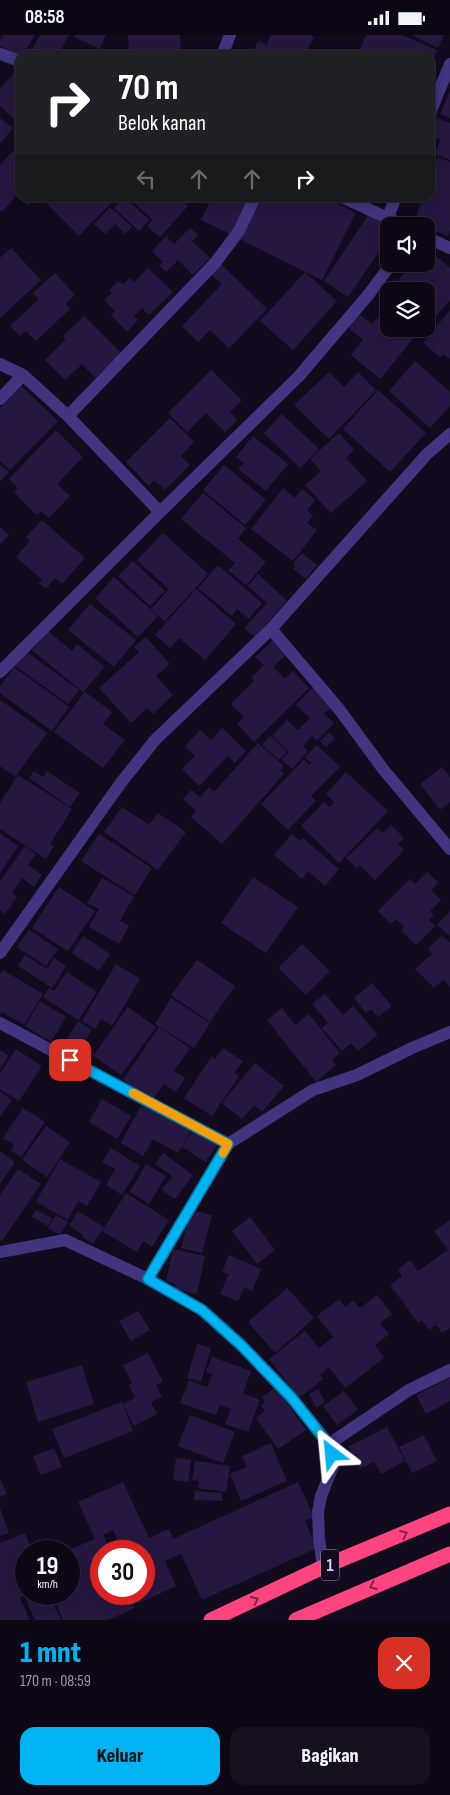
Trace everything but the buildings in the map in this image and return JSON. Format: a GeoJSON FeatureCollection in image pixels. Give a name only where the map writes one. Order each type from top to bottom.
{"type":"FeatureCollection","features":[{"type":"Feature","properties":{"kind":"highway","name":"1"},"geometry":{"type":"LineString","coordinates":[[211,1620],[323,1567],[450,1514]]}},
{"type":"Feature","properties":{"kind":"highway","name":"1"},"geometry":{"type":"LineString","coordinates":[[296,1620],[315,1616],[450,1554]]}},
{"type":"Feature","properties":{"kind":"street"},"geometry":{"type":"LineString","coordinates":[[224,50],[230,35]]}},
{"type":"Feature","properties":{"kind":"street"},"geometry":{"type":"LineString","coordinates":[[0,54],[15,59]]}},
{"type":"Feature","properties":{"kind":"street"},"geometry":{"type":"LineString","coordinates":[[435,101],[450,64]]}},
{"type":"Feature","properties":{"kind":"street"},"geometry":{"type":"LineString","coordinates":[[68,416],[215,263],[239,231],[253,202]]}},
{"type":"Feature","properties":{"kind":"street"},"geometry":{"type":"LineString","coordinates":[[354,202],[388,217],[394,202]]}},
{"type":"Feature","properties":{"kind":"street"},"geometry":{"type":"LineString","coordinates":[[435,241],[450,248]]}},
{"type":"Feature","properties":{"kind":"street"},"geometry":{"type":"LineString","coordinates":[[0,672],[299,376],[369,294],[384,272]]}},
{"type":"Feature","properties":{"kind":"street"},"geometry":{"type":"LineString","coordinates":[[0,364],[23,375],[68,416],[160,512]]}},
{"type":"Feature","properties":{"kind":"street"},"geometry":{"type":"LineString","coordinates":[[0,399],[23,375]]}},
{"type":"Feature","properties":{"kind":"street"},"geometry":{"type":"LineString","coordinates":[[0,953],[120,784],[155,740],[271,629],[427,454],[450,434]]}},
{"type":"Feature","properties":{"kind":"street"},"geometry":{"type":"LineString","coordinates":[[271,629],[339,709],[383,769],[450,849]]}},
{"type":"Feature","properties":{"kind":"street"},"geometry":{"type":"LineString","coordinates":[[0,1023],[228,1144]]}},
{"type":"Feature","properties":{"kind":"street"},"geometry":{"type":"LineString","coordinates":[[148,1279],[228,1144],[313,1090],[357,1075],[450,1032]]}},
{"type":"Feature","properties":{"kind":"street"},"geometry":{"type":"LineString","coordinates":[[0,1251],[65,1240],[148,1279],[202,1310],[241,1345],[291,1397],[329,1445],[334,1464],[321,1496],[318,1512],[323,1567]]}},
{"type":"Feature","properties":{"kind":"street"},"geometry":{"type":"LineString","coordinates":[[329,1445],[409,1390],[450,1370]]}},
{"type":"Feature","properties":{"kind":"slow traffic"},"geometry":{"type":"LineString","coordinates":[[133,1093],[228,1144],[223,1153]]}},
{"type":"Feature","properties":{"kind":"route"},"geometry":{"type":"LineString","coordinates":[[70,1060],[228,1144],[148,1279],[202,1310],[241,1345],[291,1397],[329,1445],[332,1454]]}}]}
